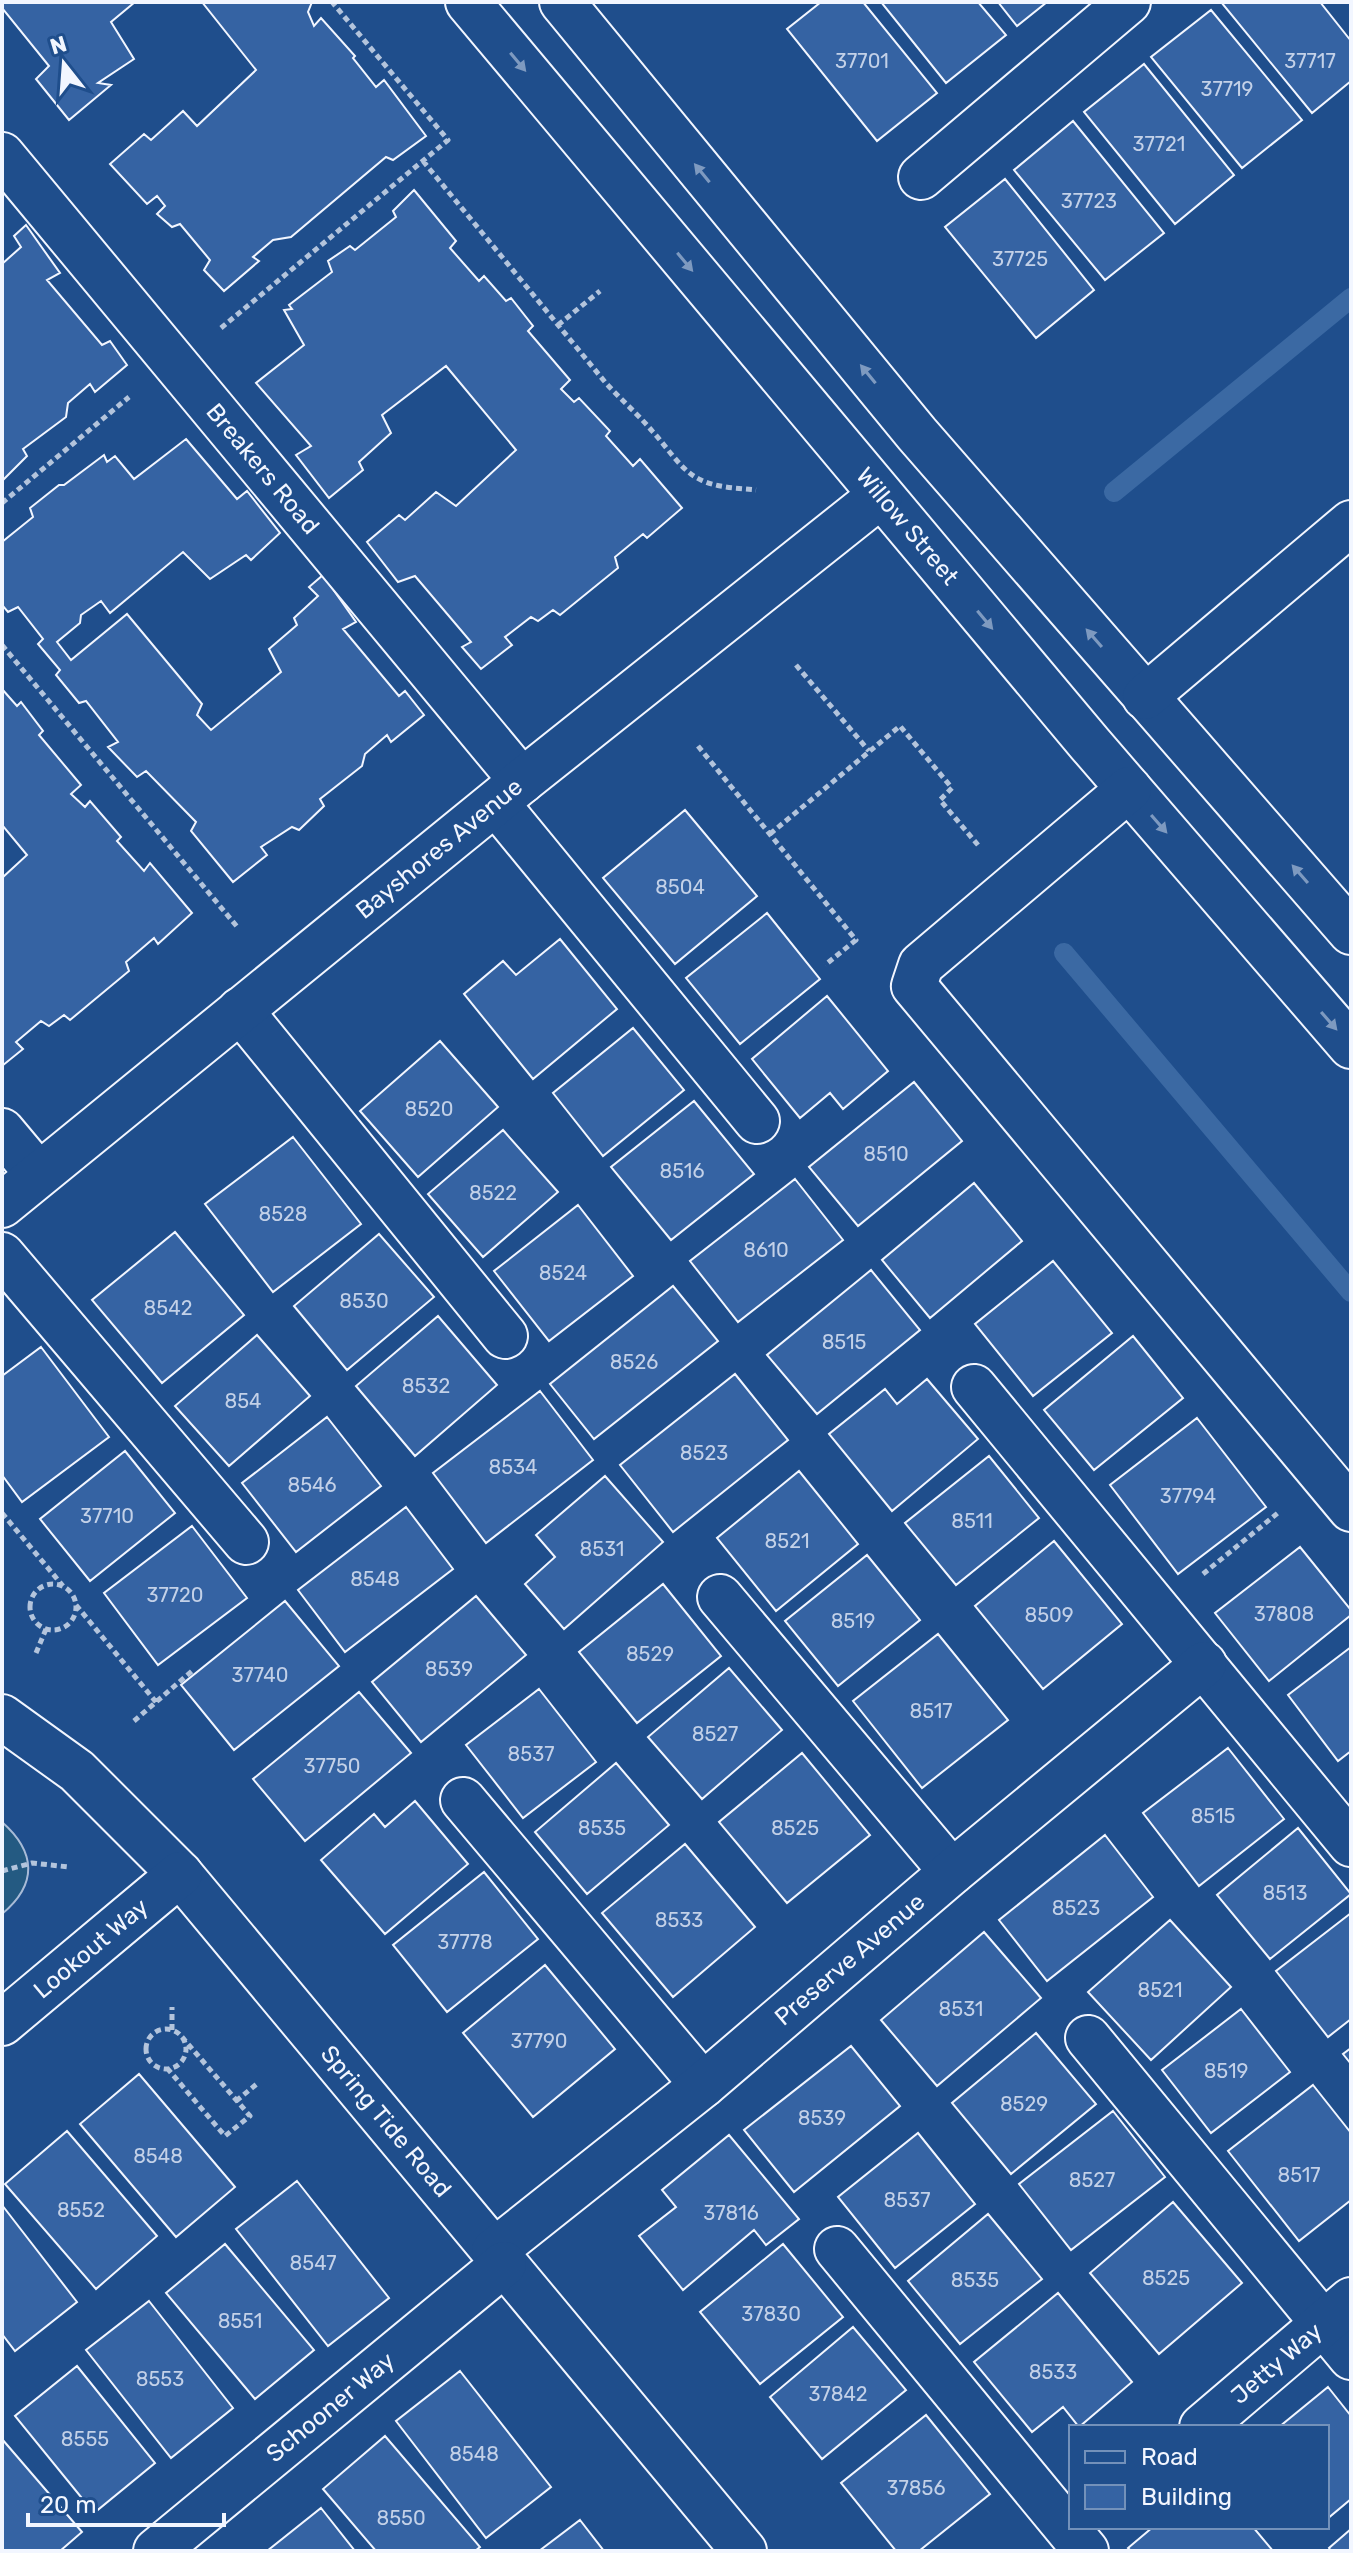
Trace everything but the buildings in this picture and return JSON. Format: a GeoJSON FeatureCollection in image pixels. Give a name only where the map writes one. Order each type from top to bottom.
{"type":"FeatureCollection","features":[{"type":"Feature","properties":{"kind":"street","name":"Willow Street"},"geometry":{"type":"LineString","coordinates":[[468,2],[880,496],[1351,1046]]}},
{"type":"Feature","properties":{"kind":"street"},"geometry":{"type":"LineString","coordinates":[[562,2],[917,434],[1351,932]]}},
{"type":"Feature","properties":{"kind":"street"},"geometry":{"type":"LineString","coordinates":[[921,177],[1128,2]]}},
{"type":"Feature","properties":{"kind":"street","name":"Breakers Road"},"geometry":{"type":"LineString","coordinates":[[2,155],[509,792],[757,1121]]}},
{"type":"Feature","properties":{"kind":"street","name":"Bayshores Avenue"},"geometry":{"type":"LineString","coordinates":[[2,1205],[509,792],[880,496]]}},
{"type":"Feature","properties":{"kind":"street"},"geometry":{"type":"LineString","coordinates":[[1145,697],[1351,523]]}},
{"type":"Feature","properties":{"kind":"street"},"geometry":{"type":"LineString","coordinates":[[1129,789],[921,965],[914,986],[1351,1509]]}},
{"type":"Feature","properties":{"kind":"street"},"geometry":{"type":"LineString","coordinates":[[240,1010],[505,1336]]}},
{"type":"Feature","properties":{"kind":"street"},"geometry":{"type":"LineString","coordinates":[[2,1131],[38,1174]]}},
{"type":"Feature","properties":{"kind":"street"},"geometry":{"type":"LineString","coordinates":[[2,1255],[246,1542]]}},
{"type":"Feature","properties":{"kind":"street"},"geometry":{"type":"LineString","coordinates":[[974,1387],[1351,1844]]}},
{"type":"Feature","properties":{"kind":"street"},"geometry":{"type":"LineString","coordinates":[[720,1597],[952,1872]]}},
{"type":"Feature","properties":{"kind":"street","name":"Preserve Avenue"},"geometry":{"type":"LineString","coordinates":[[499,2257],[952,1872],[1204,1664]]}},
{"type":"Feature","properties":{"kind":"street","name":"Spring Tide Road"},"geometry":{"type":"LineString","coordinates":[[2,1717],[77,1771],[180,1874],[744,2551]]}},
{"type":"Feature","properties":{"kind":"street"},"geometry":{"type":"LineString","coordinates":[[463,1800],[703,2085]]}},
{"type":"Feature","properties":{"kind":"street","name":"Lookout Way"},"geometry":{"type":"LineString","coordinates":[[2,2023],[180,1874]]}},
{"type":"Feature","properties":{"kind":"street"},"geometry":{"type":"LineString","coordinates":[[1088,2038],[1337,2312],[1351,2357]]}},
{"type":"Feature","properties":{"kind":"street"},"geometry":{"type":"LineString","coordinates":[[837,2249],[1075,2541]]}},
{"type":"Feature","properties":{"kind":"street","name":"Schooner Way"},"geometry":{"type":"LineString","coordinates":[[156,2551],[499,2257]]}},
{"type":"Feature","properties":{"kind":"street","name":"Jetty Way"},"geometry":{"type":"LineString","coordinates":[[1204,2425],[1337,2312]]}},
{"type":"Feature","properties":{"kind":"path"},"geometry":{"type":"LineString","coordinates":[[219,329],[448,140],[332,2]]}},
{"type":"Feature","properties":{"kind":"path"},"geometry":{"type":"LineString","coordinates":[[423,161],[629,409],[651,429],[681,465],[697,479],[715,486],[756,490]]}},
{"type":"Feature","properties":{"kind":"path"},"geometry":{"type":"LineString","coordinates":[[558,325],[600,291]]}},
{"type":"Feature","properties":{"kind":"path"},"geometry":{"type":"LineString","coordinates":[[2,503],[140,388]]}},
{"type":"Feature","properties":{"kind":"path"},"geometry":{"type":"LineString","coordinates":[[2,645],[239,929]]}},
{"type":"Feature","properties":{"kind":"path"},"geometry":{"type":"LineString","coordinates":[[796,665],[869,751]]}},
{"type":"Feature","properties":{"kind":"path"},"geometry":{"type":"LineString","coordinates":[[770,834],[900,726],[952,788],[940,800],[1014,885]]}},
{"type":"Feature","properties":{"kind":"path"},"geometry":{"type":"LineString","coordinates":[[698,746],[856,940],[825,965]]}},
{"type":"Feature","properties":{"kind":"path"},"geometry":{"type":"LineString","coordinates":[[1195,1581],[1280,1511]]}},
{"type":"Feature","properties":{"kind":"path"},"geometry":{"type":"LineString","coordinates":[[2,1513],[70,1592],[76,1605],[156,1702]]}},
{"type":"Feature","properties":{"kind":"path"},"geometry":{"type":"LineString","coordinates":[[65,1588],[51,1584],[38,1590],[30,1604],[34,1619],[46,1629],[61,1629],[73,1619],[76,1605]]}},
{"type":"Feature","properties":{"kind":"path"},"geometry":{"type":"LineString","coordinates":[[36,1653],[46,1629]]}},
{"type":"Feature","properties":{"kind":"path"},"geometry":{"type":"LineString","coordinates":[[134,1721],[192,1671]]}},
{"type":"Feature","properties":{"kind":"path"},"geometry":{"type":"LineString","coordinates":[[2,1871],[32,1863],[69,1867]]}},
{"type":"Feature","properties":{"kind":"path"},"geometry":{"type":"LineString","coordinates":[[172,2007],[172,2030]]}},
{"type":"Feature","properties":{"kind":"path"},"geometry":{"type":"LineString","coordinates":[[167,2068],[225,2136],[250,2116],[182,2037],[172,2030],[154,2033],[147,2043],[152,2062],[163,2069],[167,2068],[177,2066],[185,2055],[182,2037]]}},
{"type":"Feature","properties":{"kind":"path"},"geometry":{"type":"LineString","coordinates":[[236,2101],[258,2083]]}},
{"type":"Feature","properties":{"kind":"shaded area"},"geometry":{"type":"Polygon","coordinates":[[[2,1822],[21,1845],[28,1868],[22,1891],[2,1914],[2,1822]]]}},
{"type":"Feature","properties":{"kind":"waterway"},"geometry":{"type":"LineString","coordinates":[[1114,492],[1351,298]]}},
{"type":"Feature","properties":{"kind":"waterway"},"geometry":{"type":"LineString","coordinates":[[1064,953],[1351,1292]]}}]}
